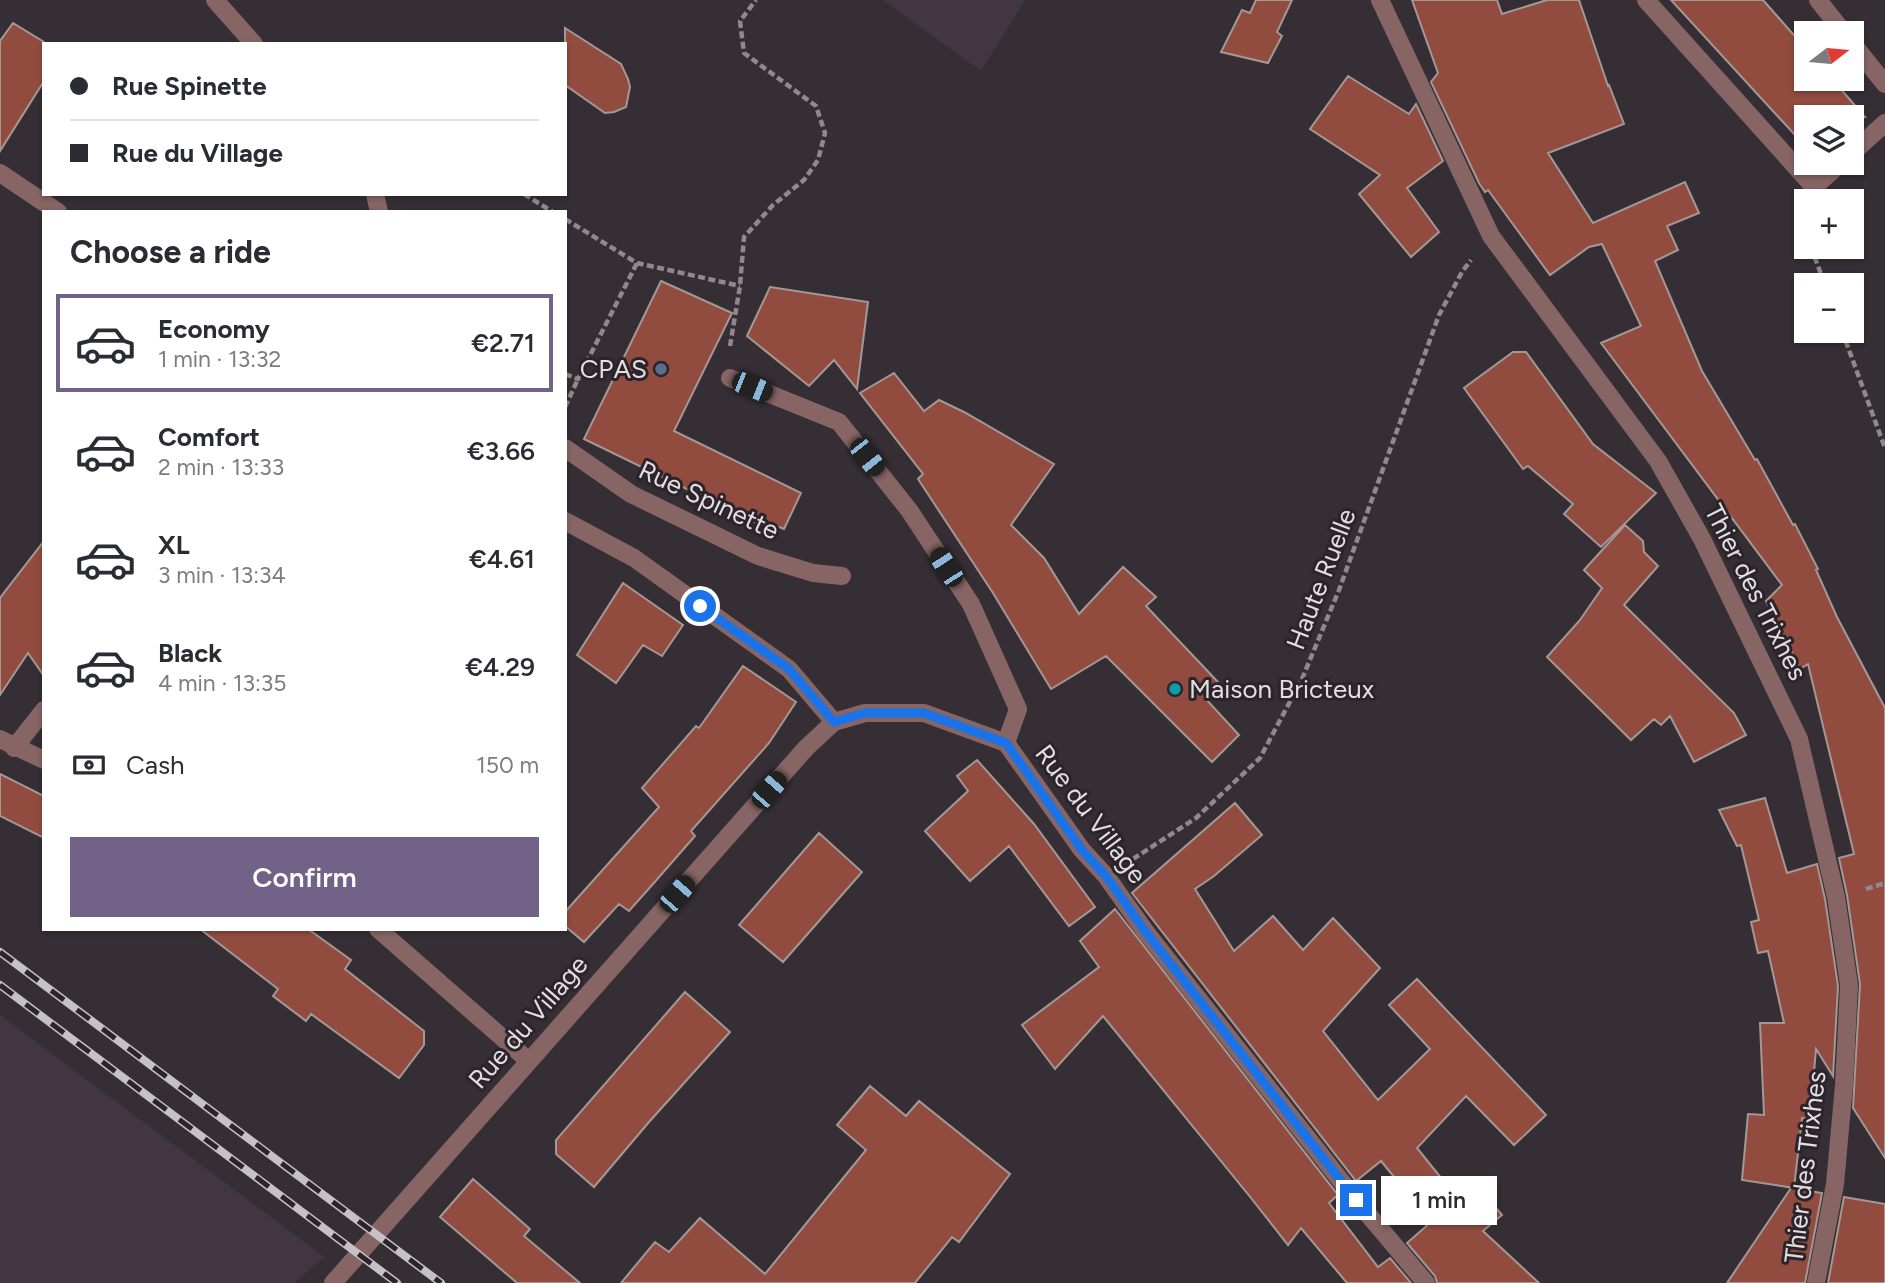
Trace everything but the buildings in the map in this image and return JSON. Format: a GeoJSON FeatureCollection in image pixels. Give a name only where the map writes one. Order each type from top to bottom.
{"type":"FeatureCollection","features":[{"type":"Feature","properties":{"kind":"street"},"geometry":{"type":"LineString","coordinates":[[215,0],[252,42]]}},
{"type":"Feature","properties":{"kind":"street","name":"Thier des Trixhes"},"geometry":{"type":"LineString","coordinates":[[1380,0],[1492,236],[1658,461],[1702,539],[1799,739],[1836,897],[1849,985],[1835,1184],[1816,1283]]}},
{"type":"Feature","properties":{"kind":"street"},"geometry":{"type":"LineString","coordinates":[[1646,0],[1794,165]]}},
{"type":"Feature","properties":{"kind":"street"},"geometry":{"type":"LineString","coordinates":[[1818,0],[1835,21]]}},
{"type":"Feature","properties":{"kind":"street"},"geometry":{"type":"LineString","coordinates":[[1864,58],[1885,85]]}},
{"type":"Feature","properties":{"kind":"street"},"geometry":{"type":"LineString","coordinates":[[1864,142],[1885,123]]}},
{"type":"Feature","properties":{"kind":"street"},"geometry":{"type":"LineString","coordinates":[[0,173],[55,210]]}},
{"type":"Feature","properties":{"kind":"street"},"geometry":{"type":"LineString","coordinates":[[1803,175],[1814,187],[1828,175]]}},
{"type":"Feature","properties":{"kind":"street"},"geometry":{"type":"LineString","coordinates":[[730,378],[839,422],[909,510],[971,604],[1018,709],[1006,743]]}},
{"type":"Feature","properties":{"kind":"street","name":"Rue Spinette"},"geometry":{"type":"LineString","coordinates":[[567,448],[631,495],[758,556],[813,573],[842,576]]}},
{"type":"Feature","properties":{"kind":"street"},"geometry":{"type":"LineString","coordinates":[[567,522],[634,558],[789,669],[834,722]]}},
{"type":"Feature","properties":{"kind":"street"},"geometry":{"type":"LineString","coordinates":[[42,712],[7,743],[42,759]]}},
{"type":"Feature","properties":{"kind":"street","name":"Rue du Village"},"geometry":{"type":"LineString","coordinates":[[333,1283],[806,748],[834,722],[865,713],[924,713],[1006,743],[1082,850],[1106,876],[1145,931],[1356,1200],[1426,1283]]}},
{"type":"Feature","properties":{"kind":"street"},"geometry":{"type":"LineString","coordinates":[[380,931],[529,1061]]}},
{"type":"Feature","properties":{"kind":"path"},"geometry":{"type":"LineString","coordinates":[[730,378],[730,341],[740,286],[744,237],[773,205],[804,180],[818,160],[825,133],[817,106],[744,53],[740,21],[756,0]]}},
{"type":"Feature","properties":{"kind":"path"},"geometry":{"type":"LineString","coordinates":[[527,196],[550,210]]}},
{"type":"Feature","properties":{"kind":"path"},"geometry":{"type":"LineString","coordinates":[[567,220],[637,263],[740,286]]}},
{"type":"Feature","properties":{"kind":"path","name":"Haute Ruelle"},"geometry":{"type":"LineString","coordinates":[[1106,876],[1196,818],[1260,758],[1303,679],[1339,590],[1439,315],[1462,272],[1492,236]]}},
{"type":"Feature","properties":{"kind":"path"},"geometry":{"type":"LineString","coordinates":[[567,403],[637,263]]}},
{"type":"Feature","properties":{"kind":"path"},"geometry":{"type":"LineString","coordinates":[[1846,343],[1885,448]]}},
{"type":"Feature","properties":{"kind":"path"},"geometry":{"type":"LineString","coordinates":[[567,374],[579,379]]}},
{"type":"Feature","properties":{"kind":"shaded area"},"geometry":{"type":"Polygon","coordinates":[[[883,0],[1025,0],[981,71],[883,0]]]}},
{"type":"Feature","properties":{"kind":"shaded area"},"geometry":{"type":"Polygon","coordinates":[[[0,1015],[324,1257],[294,1283],[0,1283],[0,1015]]]}},
{"type":"Feature","properties":{"kind":"railway"},"geometry":{"type":"LineString","coordinates":[[0,952],[441,1283]]}},
{"type":"Feature","properties":{"kind":"railway"},"geometry":{"type":"LineString","coordinates":[[0,985],[397,1283]]}},
{"type":"Feature","properties":{"kind":"place","name":"CPAS"},"geometry":{"type":"Point","coordinates":[661,369]}},
{"type":"Feature","properties":{"kind":"place","name":"Maison Bricteux"},"geometry":{"type":"Point","coordinates":[1175,689]}},
{"type":"Feature","properties":{"kind":"route"},"geometry":{"type":"LineString","coordinates":[[700,606],[789,669],[834,722],[865,713],[924,713],[1006,743],[1082,850],[1106,876],[1145,931],[1356,1200]]}}]}
